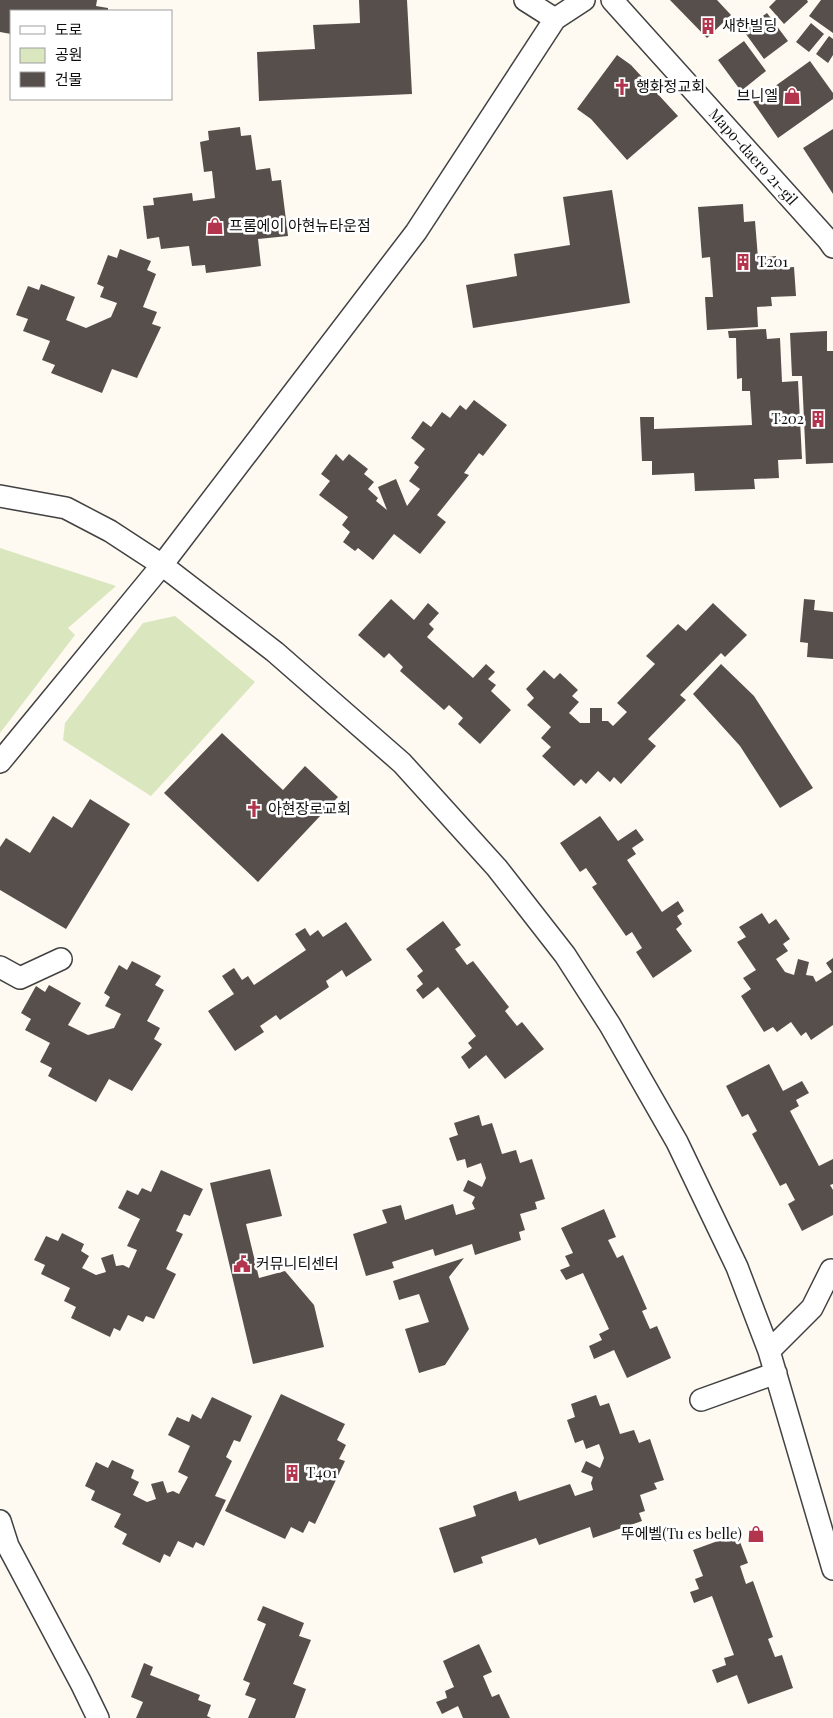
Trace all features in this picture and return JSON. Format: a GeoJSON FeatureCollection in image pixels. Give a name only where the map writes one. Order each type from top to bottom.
{"type":"FeatureCollection","features":[{"type":"Feature","properties":{"kind":"street"},"geometry":{"type":"LineString","coordinates":[[525,0],[556,19]]}},
{"type":"Feature","properties":{"kind":"street"},"geometry":{"type":"LineString","coordinates":[[0,762],[162,565],[416,232],[556,19],[584,0]]}},
{"type":"Feature","properties":{"kind":"street","name":"Mapo-daero 21-gil"},"geometry":{"type":"LineString","coordinates":[[612,0],[831,242]]}},
{"type":"Feature","properties":{"kind":"street"},"geometry":{"type":"LineString","coordinates":[[0,496],[66,508],[110,531],[162,565],[275,652],[402,763],[491,861],[554,941],[610,1025],[677,1142],[738,1266],[776,1373],[833,1569]]}},
{"type":"Feature","properties":{"kind":"street"},"geometry":{"type":"LineString","coordinates":[[0,967],[20,978],[61,959]]}},
{"type":"Feature","properties":{"kind":"street"},"geometry":{"type":"LineString","coordinates":[[769,1351],[812,1308],[831,1270]]}},
{"type":"Feature","properties":{"kind":"street"},"geometry":{"type":"LineString","coordinates":[[701,1400],[776,1373]]}},
{"type":"Feature","properties":{"kind":"street"},"geometry":{"type":"LineString","coordinates":[[0,1521],[8,1546],[98,1718]]}},
{"type":"Feature","properties":{"kind":"green space"},"geometry":{"type":"Polygon","coordinates":[[[0,548],[116,586],[68,628],[75,635],[0,733],[0,548]]]}},
{"type":"Feature","properties":{"kind":"green space"},"geometry":{"type":"Polygon","coordinates":[[[175,616],[255,682],[151,796],[63,740],[65,723],[143,623],[175,616]]]}},
{"type":"Feature","properties":{"kind":"building"},"geometry":{"type":"Polygon","coordinates":[[[0,0],[97,0],[96,6],[108,8],[108,10],[10,10],[10,34],[0,32],[0,0]]]}},
{"type":"Feature","properties":{"kind":"building"},"geometry":{"type":"Polygon","coordinates":[[[359,0],[407,0],[412,94],[259,101],[257,52],[315,49],[313,25],[360,23],[359,0]]]}},
{"type":"Feature","properties":{"kind":"building","name":"새한빌딩"},"geometry":{"type":"Polygon","coordinates":[[[670,0],[717,0],[731,15],[707,38],[670,0]]]}},
{"type":"Feature","properties":{"kind":"building"},"geometry":{"type":"Polygon","coordinates":[[[776,0],[807,0],[808,2],[784,24],[769,7],[776,0]]]}},
{"type":"Feature","properties":{"kind":"building"},"geometry":{"type":"Polygon","coordinates":[[[821,0],[833,0],[833,33],[809,16],[821,0]]]}},
{"type":"Feature","properties":{"kind":"building"},"geometry":{"type":"Polygon","coordinates":[[[767,13],[788,41],[764,59],[743,30],[767,13]]]}},
{"type":"Feature","properties":{"kind":"building"},"geometry":{"type":"Polygon","coordinates":[[[811,23],[824,34],[809,52],[796,42],[811,23]]]}},
{"type":"Feature","properties":{"kind":"building"},"geometry":{"type":"Polygon","coordinates":[[[829,36],[833,39],[833,55],[828,63],[816,54],[829,36]]]}},
{"type":"Feature","properties":{"kind":"building"},"geometry":{"type":"Polygon","coordinates":[[[744,41],[766,71],[741,91],[718,60],[744,41]]]}},
{"type":"Feature","properties":{"kind":"building","name":"행화정교회"},"geometry":{"type":"Polygon","coordinates":[[[617,55],[631,65],[678,116],[627,160],[591,119],[577,109],[617,55]]]}},
{"type":"Feature","properties":{"kind":"building"},"geometry":{"type":"Polygon","coordinates":[[[810,61],[833,93],[833,99],[778,138],[753,102],[810,61]]]}},
{"type":"Feature","properties":{"kind":"building"},"geometry":{"type":"Polygon","coordinates":[[[240,127],[241,136],[251,135],[256,170],[270,168],[272,181],[281,180],[288,236],[258,239],[261,266],[206,273],[205,265],[192,266],[189,246],[161,249],[159,237],[147,239],[143,206],[154,205],[153,198],[192,193],[193,201],[215,198],[212,171],[204,172],[200,142],[209,140],[208,131],[240,127]]]}},
{"type":"Feature","properties":{"kind":"building"},"geometry":{"type":"Polygon","coordinates":[[[833,129],[833,194],[803,148],[833,129]]]}},
{"type":"Feature","properties":{"kind":"building"},"geometry":{"type":"Polygon","coordinates":[[[612,190],[630,303],[473,328],[466,285],[517,276],[514,254],[570,245],[563,197],[612,190]]]}},
{"type":"Feature","properties":{"kind":"building","name":"T201"},"geometry":{"type":"Polygon","coordinates":[[[743,204],[744,222],[755,221],[758,258],[776,256],[776,268],[794,267],[796,296],[771,297],[772,306],[757,307],[758,327],[707,330],[705,297],[713,297],[710,257],[702,258],[698,207],[743,204]]]}},
{"type":"Feature","properties":{"kind":"building"},"geometry":{"type":"Polygon","coordinates":[[[120,249],[151,261],[147,270],[156,274],[143,307],[157,312],[152,324],[161,327],[137,378],[112,369],[102,393],[51,373],[55,365],[42,360],[50,341],[23,331],[28,319],[16,315],[28,286],[39,290],[41,284],[75,297],[66,320],[86,328],[111,317],[117,303],[100,297],[104,287],[97,284],[108,255],[117,258],[120,249]]]}},
{"type":"Feature","properties":{"kind":"building"},"geometry":{"type":"Polygon","coordinates":[[[766,329],[767,339],[780,338],[782,382],[798,381],[802,459],[778,460],[779,478],[754,479],[755,489],[695,491],[694,473],[652,475],[652,461],[642,461],[640,417],[654,417],[654,429],[752,425],[750,391],[742,391],[742,378],[737,379],[736,338],[729,338],[728,331],[766,329]]]}},
{"type":"Feature","properties":{"kind":"building","name":"T202"},"geometry":{"type":"Polygon","coordinates":[[[827,331],[827,351],[833,351],[833,463],[806,464],[802,376],[792,376],[790,333],[827,331]]]}},
{"type":"Feature","properties":{"kind":"building"},"geometry":{"type":"Polygon","coordinates":[[[474,400],[507,425],[483,456],[479,453],[464,473],[469,475],[437,515],[446,522],[420,554],[394,534],[373,560],[358,548],[355,551],[343,542],[350,532],[342,525],[348,517],[319,495],[330,481],[321,474],[336,454],[343,461],[349,454],[368,469],[364,474],[374,482],[368,489],[378,498],[376,501],[387,510],[378,487],[396,479],[407,506],[420,489],[409,481],[419,467],[414,463],[425,449],[411,438],[423,421],[431,427],[442,412],[450,418],[460,405],[466,410],[474,400]]]}},
{"type":"Feature","properties":{"kind":"building"},"geometry":{"type":"Polygon","coordinates":[[[391,599],[414,620],[428,603],[439,613],[429,624],[434,629],[427,637],[473,678],[486,664],[495,672],[488,679],[496,685],[491,691],[511,710],[480,744],[458,724],[463,718],[449,705],[444,710],[400,671],[403,667],[389,653],[384,658],[358,635],[391,599]]]}},
{"type":"Feature","properties":{"kind":"building"},"geometry":{"type":"Polygon","coordinates":[[[804,599],[815,600],[814,610],[833,612],[833,659],[807,657],[808,643],[800,642],[804,599]]]}},
{"type":"Feature","properties":{"kind":"building"},"geometry":{"type":"Polygon","coordinates":[[[713,603],[747,635],[725,657],[721,653],[680,695],[686,700],[648,739],[656,746],[621,784],[614,777],[610,782],[598,771],[586,784],[581,779],[574,786],[542,756],[551,747],[541,738],[551,727],[527,705],[534,698],[526,689],[544,670],[554,679],[560,673],[578,690],[572,696],[579,702],[569,713],[580,723],[590,723],[590,708],[602,708],[602,721],[608,721],[613,726],[627,712],[617,703],[655,664],[646,656],[678,624],[686,631],[713,603]]]}},
{"type":"Feature","properties":{"kind":"building"},"geometry":{"type":"Polygon","coordinates":[[[721,664],[754,696],[813,788],[780,808],[740,746],[693,694],[721,664]]]}},
{"type":"Feature","properties":{"kind":"building","name":"아현장로교회"},"geometry":{"type":"Polygon","coordinates":[[[222,733],[283,790],[305,766],[338,797],[258,882],[164,793],[222,733]]]}},
{"type":"Feature","properties":{"kind":"building"},"geometry":{"type":"Polygon","coordinates":[[[90,799],[130,824],[66,929],[0,890],[0,847],[6,838],[30,853],[53,816],[72,828],[90,799]]]}},
{"type":"Feature","properties":{"kind":"building"},"geometry":{"type":"Polygon","coordinates":[[[600,816],[618,841],[636,829],[644,840],[632,848],[636,854],[627,860],[662,912],[678,901],[684,911],[677,916],[682,924],[676,929],[692,951],[653,978],[636,952],[642,948],[632,932],[626,936],[592,887],[597,884],[586,868],[580,872],[560,843],[600,816]]]}},
{"type":"Feature","properties":{"kind":"building"},"geometry":{"type":"Polygon","coordinates":[[[762,913],[769,924],[776,919],[790,939],[783,944],[788,951],[776,959],[785,972],[794,975],[798,959],[809,962],[806,975],[813,976],[816,982],[832,972],[826,963],[833,958],[833,1025],[811,1040],[806,1032],[801,1036],[791,1022],[777,1032],[773,1027],[764,1032],[741,996],[751,989],[743,978],[756,970],[737,942],[746,937],[739,927],[762,913]]]}},
{"type":"Feature","properties":{"kind":"building"},"geometry":{"type":"Polygon","coordinates":[[[443,921],[461,945],[455,949],[467,965],[473,961],[509,1007],[505,1011],[517,1026],[522,1022],[544,1049],[505,1079],[486,1055],[469,1069],[461,1057],[472,1048],[468,1043],[476,1036],[438,987],[423,999],[416,990],[423,984],[417,976],[423,971],[406,949],[443,921]]]}},
{"type":"Feature","properties":{"kind":"building"},"geometry":{"type":"Polygon","coordinates":[[[346,922],[372,960],[346,977],[342,970],[326,981],[329,987],[280,1020],[276,1015],[260,1026],[264,1032],[235,1051],[208,1011],[234,994],[222,976],[234,968],[242,980],[248,976],[254,985],[306,950],[295,934],[305,928],[310,936],[318,930],[323,937],[346,922]]]}},
{"type":"Feature","properties":{"kind":"building"},"geometry":{"type":"Polygon","coordinates":[[[132,961],[161,976],[155,985],[164,990],[147,1021],[160,1028],[154,1039],[162,1044],[132,1091],[109,1079],[96,1102],[48,1076],[52,1068],[40,1062],[50,1043],[25,1030],[31,1019],[21,1013],[36,986],[45,992],[49,985],[81,1003],[68,1025],[88,1035],[114,1028],[121,1014],[105,1006],[110,997],[104,993],[119,965],[127,970],[132,961]]]}},
{"type":"Feature","properties":{"kind":"building"},"geometry":{"type":"Polygon","coordinates":[[[769,1064],[783,1091],[802,1081],[809,1093],[796,1100],[799,1106],[790,1111],[819,1166],[833,1159],[833,1184],[830,1185],[833,1190],[833,1215],[802,1231],[788,1204],[795,1200],[786,1183],[780,1186],[752,1134],[757,1131],[748,1114],[742,1117],[726,1086],[769,1064]]]}},
{"type":"Feature","properties":{"kind":"building"},"geometry":{"type":"Polygon","coordinates":[[[479,1115],[482,1126],[492,1123],[502,1154],[516,1150],[520,1163],[532,1159],[545,1199],[535,1202],[537,1209],[520,1214],[525,1230],[519,1232],[521,1240],[475,1255],[472,1244],[435,1256],[433,1249],[392,1262],[394,1268],[366,1276],[353,1234],[387,1223],[382,1210],[401,1205],[405,1220],[453,1204],[456,1215],[475,1209],[472,1203],[475,1197],[463,1191],[468,1180],[482,1187],[486,1178],[481,1163],[467,1168],[465,1159],[457,1161],[449,1138],[458,1135],[454,1123],[479,1115]]]}},
{"type":"Feature","properties":{"kind":"building","name":"커뮤니티센터"},"geometry":{"type":"Polygon","coordinates":[[[270,1169],[282,1216],[246,1224],[259,1278],[285,1271],[314,1305],[324,1347],[253,1364],[210,1183],[270,1169]]]}},
{"type":"Feature","properties":{"kind":"building"},"geometry":{"type":"Polygon","coordinates":[[[161,1170],[203,1189],[190,1216],[184,1214],[176,1231],[183,1234],[166,1269],[176,1274],[154,1319],[146,1316],[143,1322],[128,1315],[120,1331],[114,1328],[110,1337],[71,1318],[76,1307],[64,1301],[70,1288],[41,1274],[45,1265],[34,1260],[46,1236],[58,1241],[62,1233],[84,1244],[81,1251],[89,1256],[82,1268],[96,1275],[106,1272],[101,1258],[113,1254],[116,1266],[123,1265],[129,1268],[137,1250],[127,1246],[140,1219],[118,1208],[127,1190],[138,1195],[142,1188],[151,1192],[161,1170]]]}},
{"type":"Feature","properties":{"kind":"building"},"geometry":{"type":"Polygon","coordinates":[[[604,1209],[616,1237],[608,1240],[617,1258],[623,1255],[647,1309],[642,1311],[650,1329],[657,1326],[671,1358],[627,1378],[614,1350],[594,1359],[589,1346],[602,1340],[599,1334],[609,1329],[583,1273],[566,1280],[560,1270],[570,1266],[565,1256],[573,1253],[561,1228],[604,1209]]]}},
{"type":"Feature","properties":{"kind":"building"},"geometry":{"type":"Polygon","coordinates":[[[464,1258],[449,1277],[469,1329],[445,1365],[419,1373],[405,1329],[429,1322],[419,1294],[399,1300],[393,1281],[464,1258]]]}},
{"type":"Feature","properties":{"kind":"building","name":"T401"},"geometry":{"type":"Polygon","coordinates":[[[281,1394],[345,1424],[337,1440],[346,1445],[339,1459],[345,1461],[315,1524],[309,1521],[303,1533],[291,1527],[285,1539],[225,1511],[281,1394]]]}},
{"type":"Feature","properties":{"kind":"building"},"geometry":{"type":"Polygon","coordinates":[[[596,1395],[600,1406],[609,1403],[620,1434],[634,1430],[639,1443],[650,1439],[664,1480],[654,1483],[657,1489],[640,1495],[645,1511],[639,1513],[642,1521],[593,1538],[590,1527],[539,1545],[536,1538],[481,1557],[483,1563],[454,1573],[439,1528],[476,1516],[473,1506],[516,1491],[519,1501],[570,1484],[575,1496],[593,1490],[591,1483],[593,1477],[581,1472],[586,1461],[600,1468],[604,1458],[599,1444],[586,1449],[583,1440],[575,1443],[567,1420],[575,1417],[571,1404],[596,1395]]]}},
{"type":"Feature","properties":{"kind":"building"},"geometry":{"type":"Polygon","coordinates":[[[212,1397],[252,1416],[240,1442],[234,1440],[226,1457],[232,1461],[215,1496],[226,1500],[204,1546],[196,1542],[193,1548],[178,1541],[170,1557],[164,1554],[160,1563],[122,1544],[127,1534],[114,1527],[121,1514],[91,1500],[95,1491],[85,1486],[96,1462],[108,1468],[112,1460],[134,1470],[131,1478],[139,1482],[133,1495],[147,1502],[156,1499],[151,1484],[163,1481],[167,1493],[173,1491],[179,1494],[188,1477],[178,1472],[190,1446],[168,1435],[177,1417],[189,1422],[192,1414],[201,1419],[212,1397]]]}},
{"type":"Feature","properties":{"kind":"building"},"geometry":{"type":"Polygon","coordinates":[[[737,1534],[748,1563],[740,1566],[746,1584],[753,1581],[773,1637],[768,1639],[775,1657],[782,1655],[793,1688],[748,1704],[737,1675],[717,1683],[712,1670],[726,1665],[724,1658],[734,1655],[712,1596],[694,1603],[690,1592],[699,1589],[695,1579],[703,1576],[693,1550],[737,1534]]]}},
{"type":"Feature","properties":{"kind":"building"},"geometry":{"type":"Polygon","coordinates":[[[263,1606],[304,1623],[299,1636],[311,1640],[293,1684],[306,1689],[295,1718],[248,1718],[256,1699],[245,1695],[250,1683],[243,1680],[266,1624],[257,1620],[263,1606]]]}},
{"type":"Feature","properties":{"kind":"building"},"geometry":{"type":"Polygon","coordinates":[[[479,1644],[492,1672],[483,1676],[492,1697],[499,1694],[510,1718],[463,1718],[458,1706],[442,1714],[436,1702],[447,1698],[445,1691],[454,1687],[443,1661],[479,1644]]]}},
{"type":"Feature","properties":{"kind":"building"},"geometry":{"type":"Polygon","coordinates":[[[144,1663],[153,1667],[150,1675],[200,1695],[198,1700],[211,1705],[207,1716],[211,1718],[136,1718],[143,1702],[131,1697],[144,1663]]]}},
{"type":"Feature","properties":{"kind":"place","name":"새한빌딩"},"geometry":{"type":"Point","coordinates":[708,26]}},
{"type":"Feature","properties":{"kind":"place","name":"행화정교회"},"geometry":{"type":"Point","coordinates":[622,87]}},
{"type":"Feature","properties":{"kind":"place","name":"브니엘"},"geometry":{"type":"Point","coordinates":[792,96]}},
{"type":"Feature","properties":{"kind":"place","name":"프롬에이 아현뉴타운점"},"geometry":{"type":"Point","coordinates":[215,226]}},
{"type":"Feature","properties":{"kind":"place","name":"T201"},"geometry":{"type":"Point","coordinates":[743,262]}},
{"type":"Feature","properties":{"kind":"place","name":"T202"},"geometry":{"type":"Point","coordinates":[818,419]}},
{"type":"Feature","properties":{"kind":"place","name":"아현장로교회"},"geometry":{"type":"Point","coordinates":[254,809]}},
{"type":"Feature","properties":{"kind":"place","name":"커뮤니티센터"},"geometry":{"type":"Point","coordinates":[242,1264]}},
{"type":"Feature","properties":{"kind":"place","name":"T401"},"geometry":{"type":"Point","coordinates":[292,1473]}},
{"type":"Feature","properties":{"kind":"place","name":"뚜에벨(Tu es belle)"},"geometry":{"type":"Point","coordinates":[756,1534]}}]}
